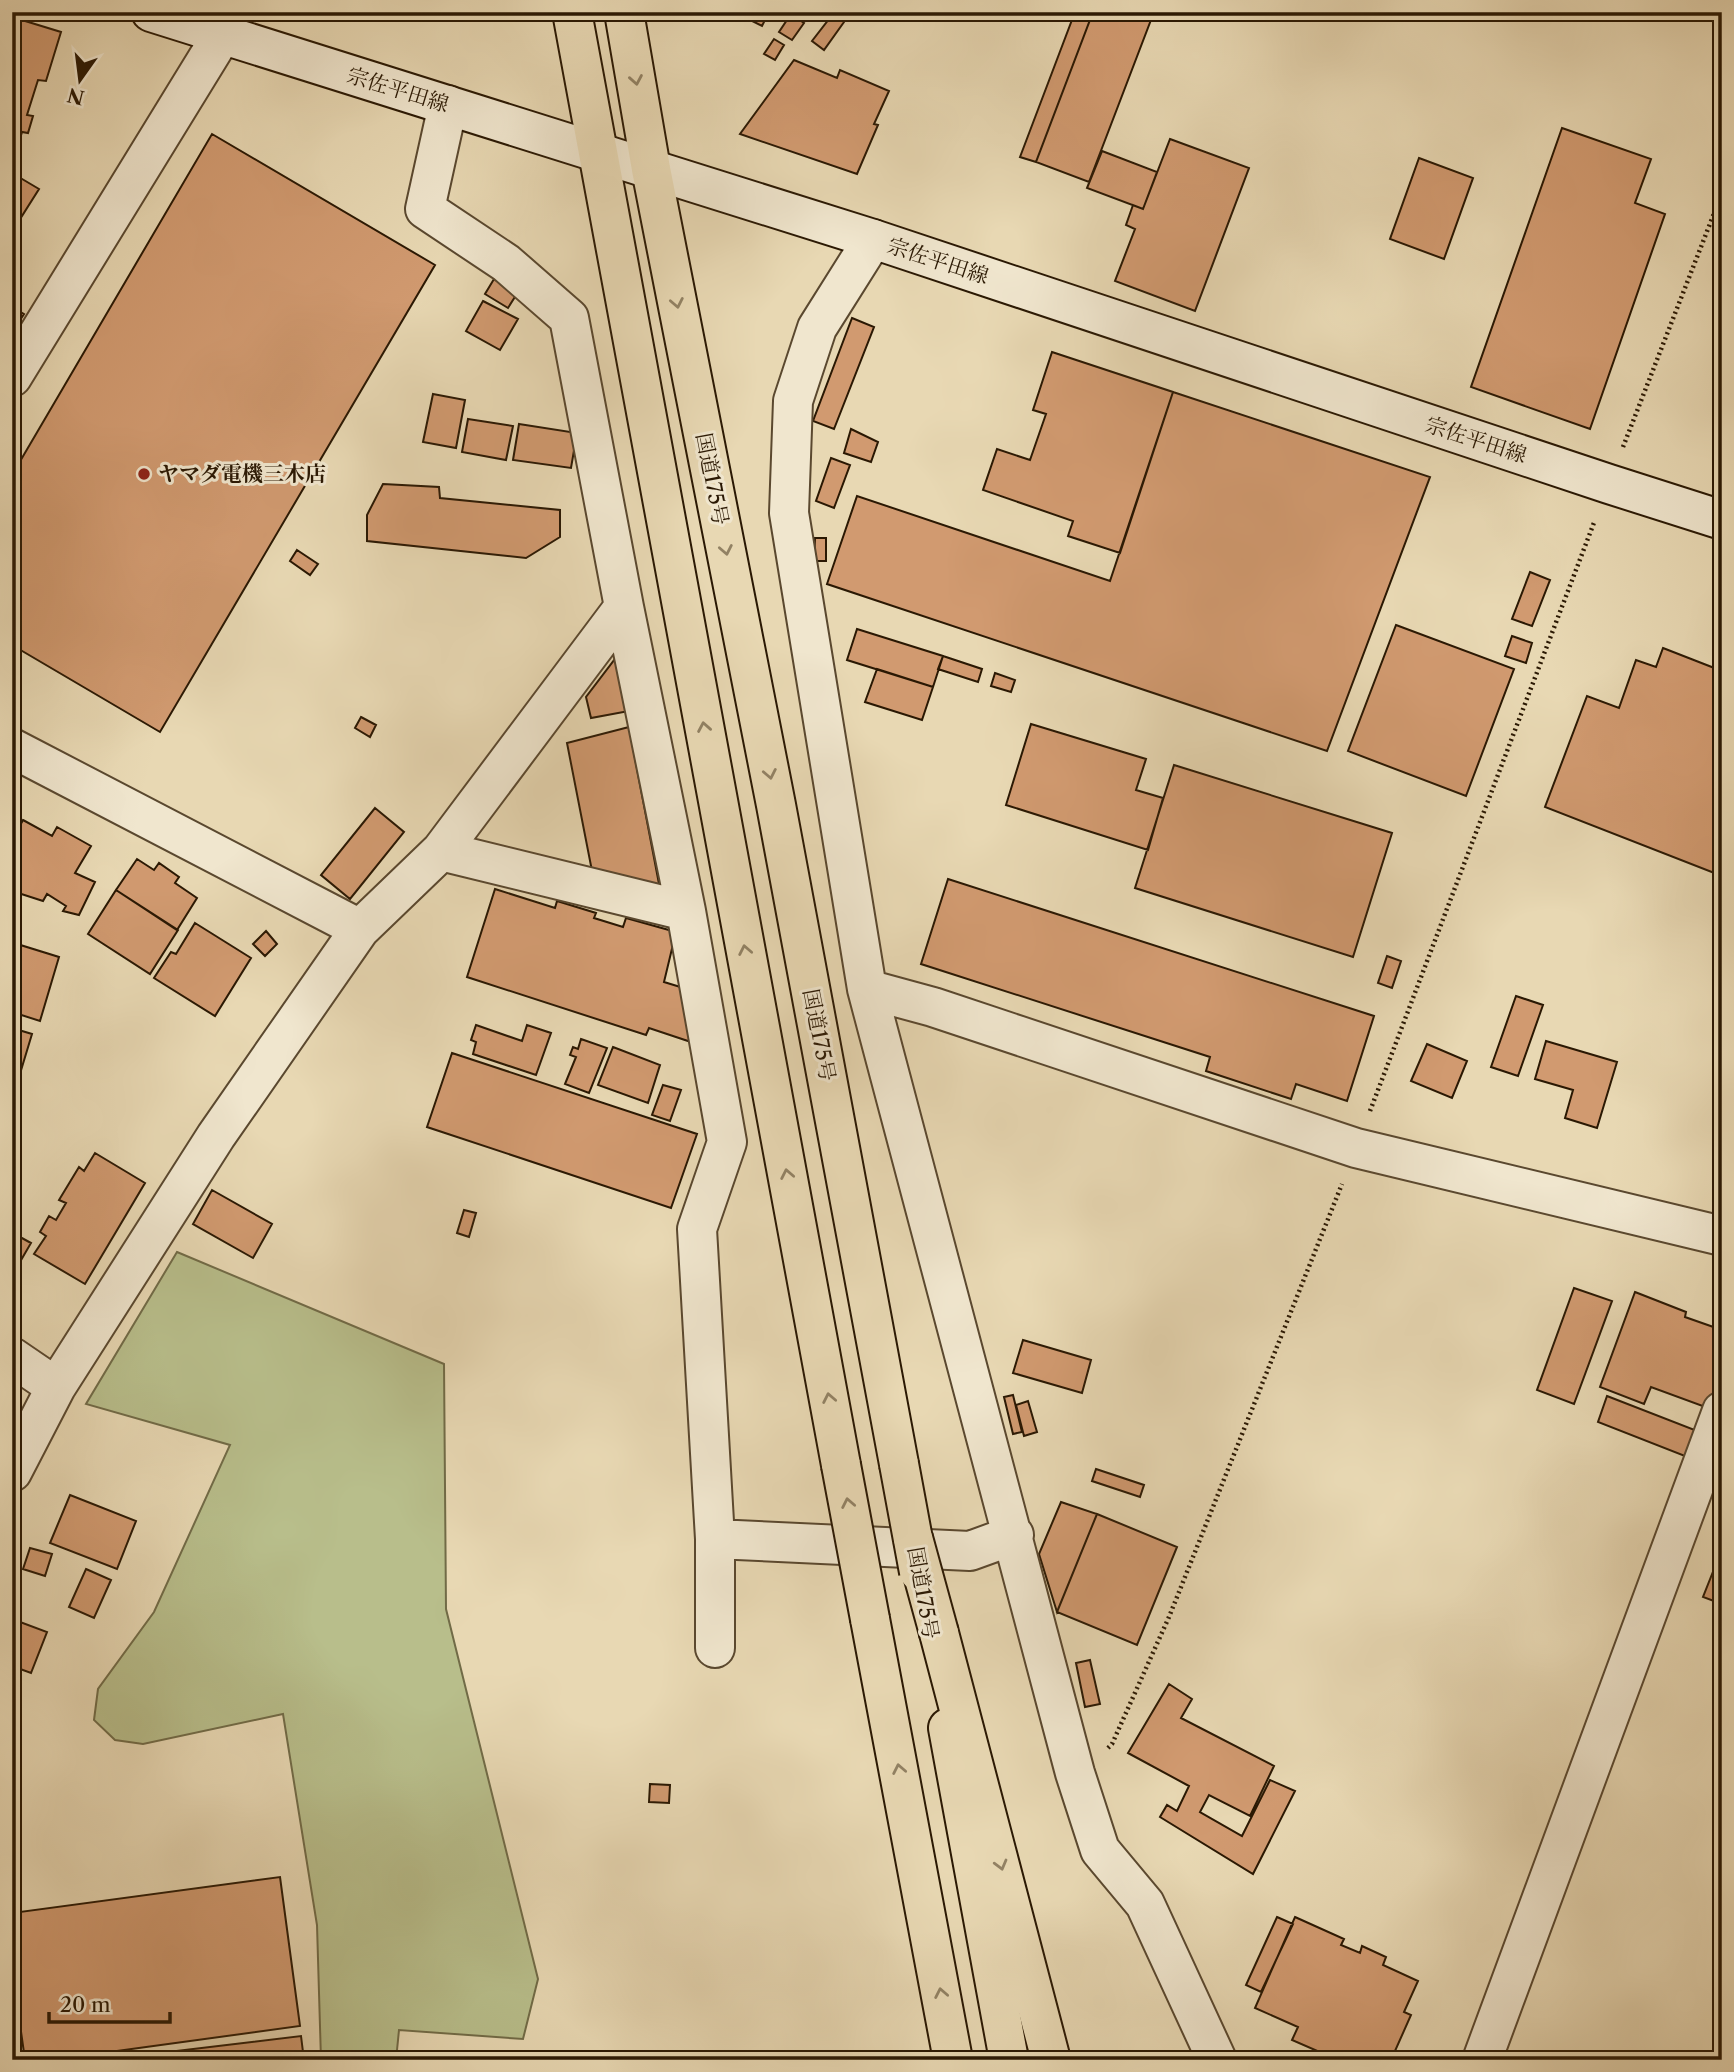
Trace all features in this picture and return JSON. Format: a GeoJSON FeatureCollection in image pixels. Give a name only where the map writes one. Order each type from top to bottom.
{"type":"FeatureCollection","features":[{"type":"Feature","properties":{"kind":"highway"},"geometry":{"type":"LineString","coordinates":[[572,12],[953,2060]]}},
{"type":"Feature","properties":{"kind":"highway","name":"国道175号"},"geometry":{"type":"LineString","coordinates":[[624,12],[651,169],[776,804],[913,1538],[934,1633],[1009,2060]]}},
{"type":"Feature","properties":{"kind":"highway"},"geometry":{"type":"LineString","coordinates":[[934,1633],[1051,2060]]}},
{"type":"Feature","properties":{"kind":"street","name":"宗佐平田線"},"geometry":{"type":"LineString","coordinates":[[151,12],[873,239],[1722,520]]}},
{"type":"Feature","properties":{"kind":"street"},"geometry":{"type":"LineString","coordinates":[[12,377],[222,35]]}},
{"type":"Feature","properties":{"kind":"street"},"geometry":{"type":"LineString","coordinates":[[448,106],[425,209],[506,263],[569,318],[686,911],[727,1142],[697,1229],[715,1539],[715,1648]]}},
{"type":"Feature","properties":{"kind":"street"},"geometry":{"type":"LineString","coordinates":[[873,239],[817,328],[793,401],[789,513],[867,989],[1075,1773],[1100,1850],[1145,1904],[1217,2060]]}},
{"type":"Feature","properties":{"kind":"street"},"geometry":{"type":"LineString","coordinates":[[12,1472],[56,1387],[216,1136],[360,929],[441,851],[624,607]]}},
{"type":"Feature","properties":{"kind":"street"},"geometry":{"type":"LineString","coordinates":[[12,748],[360,929]]}},
{"type":"Feature","properties":{"kind":"street"},"geometry":{"type":"LineString","coordinates":[[441,851],[686,911]]}},
{"type":"Feature","properties":{"kind":"street"},"geometry":{"type":"LineString","coordinates":[[867,989],[933,1007],[1356,1148],[1722,1236]]}},
{"type":"Feature","properties":{"kind":"street"},"geometry":{"type":"LineString","coordinates":[[12,1357],[56,1387]]}},
{"type":"Feature","properties":{"kind":"street"},"geometry":{"type":"LineString","coordinates":[[1482,2060],[1722,1411]]}},
{"type":"Feature","properties":{"kind":"street"},"geometry":{"type":"LineString","coordinates":[[715,1539],[970,1551],[1014,1535]]}},
{"type":"Feature","properties":{"kind":"path"},"geometry":{"type":"LineString","coordinates":[[1075,1773],[1112,1744],[1169,1617],[1356,1148],[1722,193]]}},
{"type":"Feature","properties":{"kind":"green space"},"geometry":{"type":"Polygon","coordinates":[[[177,1252],[444,1364],[446,1609],[538,1979],[523,2039],[399,2030],[396,2060],[321,2060],[317,1925],[283,1714],[143,1744],[115,1740],[94,1720],[98,1689],[154,1612],[230,1445],[86,1404],[177,1252]]]}},
{"type":"Feature","properties":{"kind":"building"},"geometry":{"type":"Polygon","coordinates":[[[741,12],[769,12],[762,26],[740,15],[741,12]]]}},
{"type":"Feature","properties":{"kind":"building"},"geometry":{"type":"Polygon","coordinates":[[[1075,12],[1093,12],[1036,162],[1020,157],[1075,12]]]}},
{"type":"Feature","properties":{"kind":"building"},"geometry":{"type":"Polygon","coordinates":[[[1093,12],[1154,12],[1089,182],[1036,162],[1093,12]]]}},
{"type":"Feature","properties":{"kind":"building"},"geometry":{"type":"Polygon","coordinates":[[[791,14],[804,23],[792,40],[779,32],[791,14]]]}},
{"type":"Feature","properties":{"kind":"building"},"geometry":{"type":"Polygon","coordinates":[[[833,14],[844,22],[824,50],[812,41],[833,14]]]}},
{"type":"Feature","properties":{"kind":"building"},"geometry":{"type":"Polygon","coordinates":[[[12,17],[61,32],[46,81],[38,80],[27,115],[33,116],[28,133],[22,132],[14,158],[12,17]]]}},
{"type":"Feature","properties":{"kind":"building"},"geometry":{"type":"Polygon","coordinates":[[[774,39],[784,45],[775,60],[764,54],[774,39]]]}},
{"type":"Feature","properties":{"kind":"building"},"geometry":{"type":"Polygon","coordinates":[[[794,60],[837,78],[840,70],[889,91],[874,124],[878,125],[857,174],[740,134],[794,60]]]}},
{"type":"Feature","properties":{"kind":"building"},"geometry":{"type":"Polygon","coordinates":[[[1562,128],[1651,159],[1635,203],[1665,214],[1590,429],[1471,387],[1562,128]]]}},
{"type":"Feature","properties":{"kind":"building"},"geometry":{"type":"Polygon","coordinates":[[[212,134],[435,265],[160,732],[12,645],[12,475],[212,134]]]}},
{"type":"Feature","properties":{"kind":"building"},"geometry":{"type":"Polygon","coordinates":[[[1170,139],[1249,168],[1195,311],[1115,281],[1135,229],[1126,225],[1133,205],[1143,209],[1170,139]]]}},
{"type":"Feature","properties":{"kind":"building"},"geometry":{"type":"Polygon","coordinates":[[[1102,151],[1157,172],[1143,209],[1087,188],[1102,151]]]}},
{"type":"Feature","properties":{"kind":"building"},"geometry":{"type":"Polygon","coordinates":[[[1419,158],[1473,178],[1444,259],[1390,239],[1419,158]]]}},
{"type":"Feature","properties":{"kind":"building"},"geometry":{"type":"Polygon","coordinates":[[[12,173],[39,189],[15,227],[12,225],[12,173]]]}},
{"type":"Feature","properties":{"kind":"building"},"geometry":{"type":"Polygon","coordinates":[[[494,279],[518,292],[508,308],[485,294],[494,279]]]}},
{"type":"Feature","properties":{"kind":"building"},"geometry":{"type":"Polygon","coordinates":[[[483,301],[518,319],[500,350],[466,331],[483,301]]]}},
{"type":"Feature","properties":{"kind":"building"},"geometry":{"type":"Polygon","coordinates":[[[12,307],[24,314],[12,332],[12,307]]]}},
{"type":"Feature","properties":{"kind":"building"},"geometry":{"type":"Polygon","coordinates":[[[852,318],[874,327],[834,429],[813,421],[852,318]]]}},
{"type":"Feature","properties":{"kind":"building"},"geometry":{"type":"Polygon","coordinates":[[[1052,352],[1173,392],[1120,553],[1068,536],[1073,521],[983,490],[997,449],[1030,460],[1046,414],[1033,410],[1052,352]]]}},
{"type":"Feature","properties":{"kind":"building"},"geometry":{"type":"Polygon","coordinates":[[[1173,392],[1430,477],[1327,751],[827,584],[857,496],[1110,581],[1173,392]]]}},
{"type":"Feature","properties":{"kind":"building"},"geometry":{"type":"Polygon","coordinates":[[[433,394],[465,400],[456,448],[423,442],[433,394]]]}},
{"type":"Feature","properties":{"kind":"building"},"geometry":{"type":"Polygon","coordinates":[[[468,419],[513,426],[506,460],[462,452],[468,419]]]}},
{"type":"Feature","properties":{"kind":"building"},"geometry":{"type":"Polygon","coordinates":[[[519,424],[577,433],[571,468],[513,460],[519,424]]]}},
{"type":"Feature","properties":{"kind":"building"},"geometry":{"type":"Polygon","coordinates":[[[851,429],[878,442],[871,462],[844,453],[851,429]]]}},
{"type":"Feature","properties":{"kind":"building"},"geometry":{"type":"Polygon","coordinates":[[[831,458],[850,465],[834,508],[816,501],[831,458]]]}},
{"type":"Feature","properties":{"kind":"building"},"geometry":{"type":"Polygon","coordinates":[[[383,484],[439,487],[440,498],[560,510],[560,537],[526,558],[367,541],[367,515],[383,484]]]}},
{"type":"Feature","properties":{"kind":"building"},"geometry":{"type":"Polygon","coordinates":[[[815,538],[826,538],[826,561],[814,561],[815,538]]]}},
{"type":"Feature","properties":{"kind":"building"},"geometry":{"type":"Polygon","coordinates":[[[297,550],[318,564],[310,575],[290,561],[297,550]]]}},
{"type":"Feature","properties":{"kind":"building"},"geometry":{"type":"Polygon","coordinates":[[[1530,572],[1550,580],[1532,626],[1512,619],[1530,572]]]}},
{"type":"Feature","properties":{"kind":"building"},"geometry":{"type":"Polygon","coordinates":[[[1396,625],[1514,669],[1466,796],[1348,751],[1396,625]]]}},
{"type":"Feature","properties":{"kind":"building"},"geometry":{"type":"Polygon","coordinates":[[[857,629],[943,656],[933,687],[847,660],[857,629]]]}},
{"type":"Feature","properties":{"kind":"building"},"geometry":{"type":"Polygon","coordinates":[[[1512,636],[1532,643],[1526,663],[1505,656],[1512,636]]]}},
{"type":"Feature","properties":{"kind":"building"},"geometry":{"type":"Polygon","coordinates":[[[1663,648],[1722,671],[1722,876],[1545,807],[1587,696],[1619,708],[1636,660],[1656,667],[1663,648]]]}},
{"type":"Feature","properties":{"kind":"building"},"geometry":{"type":"Polygon","coordinates":[[[618,655],[629,711],[591,718],[586,697],[618,655]]]}},
{"type":"Feature","properties":{"kind":"building"},"geometry":{"type":"Polygon","coordinates":[[[943,656],[982,669],[978,682],[938,669],[943,656]]]}},
{"type":"Feature","properties":{"kind":"building"},"geometry":{"type":"Polygon","coordinates":[[[877,669],[933,687],[922,720],[865,702],[877,669]]]}},
{"type":"Feature","properties":{"kind":"building"},"geometry":{"type":"Polygon","coordinates":[[[995,673],[1015,680],[1011,692],[991,686],[995,673]]]}},
{"type":"Feature","properties":{"kind":"building"},"geometry":{"type":"Polygon","coordinates":[[[361,717],[376,725],[370,737],[355,728],[361,717]]]}},
{"type":"Feature","properties":{"kind":"building"},"geometry":{"type":"Polygon","coordinates":[[[1031,724],[1146,759],[1136,790],[1163,798],[1148,850],[1006,805],[1031,724]]]}},
{"type":"Feature","properties":{"kind":"building"},"geometry":{"type":"Polygon","coordinates":[[[629,727],[660,889],[592,871],[567,743],[629,727]]]}},
{"type":"Feature","properties":{"kind":"building"},"geometry":{"type":"Polygon","coordinates":[[[1174,765],[1392,833],[1353,957],[1135,888],[1174,765]]]}},
{"type":"Feature","properties":{"kind":"building"},"geometry":{"type":"Polygon","coordinates":[[[375,808],[404,832],[350,899],[321,875],[375,808]]]}},
{"type":"Feature","properties":{"kind":"building"},"geometry":{"type":"Polygon","coordinates":[[[23,820],[52,836],[57,827],[91,846],[75,873],[95,882],[79,915],[63,911],[66,906],[47,894],[43,901],[12,891],[12,840],[23,820]]]}},
{"type":"Feature","properties":{"kind":"building"},"geometry":{"type":"Polygon","coordinates":[[[137,859],[154,870],[159,863],[179,877],[175,883],[197,898],[177,930],[116,890],[137,859]]]}},
{"type":"Feature","properties":{"kind":"building"},"geometry":{"type":"Polygon","coordinates":[[[948,879],[1374,1016],[1347,1101],[1296,1084],[1291,1099],[1206,1071],[1210,1057],[921,964],[948,879]]]}},
{"type":"Feature","properties":{"kind":"building"},"geometry":{"type":"Polygon","coordinates":[[[495,889],[555,908],[557,901],[596,913],[594,918],[623,927],[626,918],[676,932],[664,982],[687,989],[691,1042],[649,1028],[646,1035],[467,977],[495,889]]]}},
{"type":"Feature","properties":{"kind":"building"},"geometry":{"type":"Polygon","coordinates":[[[116,890],[178,930],[150,974],[88,934],[116,890]]]}},
{"type":"Feature","properties":{"kind":"building"},"geometry":{"type":"Polygon","coordinates":[[[195,923],[251,958],[215,1016],[154,978],[171,952],[176,954],[195,923]]]}},
{"type":"Feature","properties":{"kind":"building"},"geometry":{"type":"Polygon","coordinates":[[[266,931],[277,944],[265,956],[253,944],[266,931]]]}},
{"type":"Feature","properties":{"kind":"building"},"geometry":{"type":"Polygon","coordinates":[[[12,936],[16,937],[14,943],[59,957],[40,1021],[12,1012],[12,936]]]}},
{"type":"Feature","properties":{"kind":"building"},"geometry":{"type":"Polygon","coordinates":[[[1387,956],[1401,961],[1392,988],[1378,983],[1387,956]]]}},
{"type":"Feature","properties":{"kind":"building"},"geometry":{"type":"Polygon","coordinates":[[[1516,996],[1543,1005],[1518,1076],[1491,1067],[1516,996]]]}},
{"type":"Feature","properties":{"kind":"building"},"geometry":{"type":"Polygon","coordinates":[[[476,1025],[522,1041],[527,1025],[551,1033],[536,1075],[473,1054],[476,1042],[471,1040],[476,1025]]]}},
{"type":"Feature","properties":{"kind":"building"},"geometry":{"type":"Polygon","coordinates":[[[12,1028],[32,1034],[19,1077],[12,1075],[12,1028]]]}},
{"type":"Feature","properties":{"kind":"building"},"geometry":{"type":"Polygon","coordinates":[[[581,1039],[607,1048],[589,1093],[565,1084],[576,1057],[570,1055],[573,1047],[578,1049],[581,1039]]]}},
{"type":"Feature","properties":{"kind":"building"},"geometry":{"type":"Polygon","coordinates":[[[1546,1041],[1617,1062],[1597,1128],[1565,1118],[1573,1090],[1535,1079],[1546,1041]]]}},
{"type":"Feature","properties":{"kind":"building"},"geometry":{"type":"Polygon","coordinates":[[[1427,1044],[1467,1061],[1452,1098],[1411,1081],[1427,1044]]]}},
{"type":"Feature","properties":{"kind":"building"},"geometry":{"type":"Polygon","coordinates":[[[613,1047],[660,1065],[648,1103],[598,1085],[613,1047]]]}},
{"type":"Feature","properties":{"kind":"building"},"geometry":{"type":"Polygon","coordinates":[[[452,1053],[697,1134],[671,1208],[427,1127],[452,1053]]]}},
{"type":"Feature","properties":{"kind":"building"},"geometry":{"type":"Polygon","coordinates":[[[663,1085],[681,1090],[670,1121],[652,1115],[663,1085]]]}},
{"type":"Feature","properties":{"kind":"building"},"geometry":{"type":"Polygon","coordinates":[[[95,1153],[145,1183],[85,1284],[34,1254],[46,1236],[40,1232],[49,1216],[56,1220],[66,1203],[59,1200],[79,1167],[84,1171],[95,1153]]]}},
{"type":"Feature","properties":{"kind":"building"},"geometry":{"type":"Polygon","coordinates":[[[212,1190],[272,1224],[253,1258],[193,1224],[212,1190]]]}},
{"type":"Feature","properties":{"kind":"building"},"geometry":{"type":"Polygon","coordinates":[[[464,1210],[476,1213],[469,1237],[457,1233],[464,1210]]]}},
{"type":"Feature","properties":{"kind":"building"},"geometry":{"type":"Polygon","coordinates":[[[20,1237],[31,1243],[17,1267],[12,1264],[12,1251],[20,1237]]]}},
{"type":"Feature","properties":{"kind":"building"},"geometry":{"type":"Polygon","coordinates":[[[1574,1288],[1612,1301],[1574,1404],[1537,1390],[1574,1288]]]}},
{"type":"Feature","properties":{"kind":"building"},"geometry":{"type":"Polygon","coordinates":[[[1635,1292],[1686,1312],[1685,1317],[1722,1330],[1722,1370],[1708,1408],[1651,1387],[1644,1404],[1600,1387],[1635,1292]]]}},
{"type":"Feature","properties":{"kind":"building"},"geometry":{"type":"Polygon","coordinates":[[[1023,1340],[1091,1360],[1082,1393],[1013,1373],[1023,1340]]]}},
{"type":"Feature","properties":{"kind":"building"},"geometry":{"type":"Polygon","coordinates":[[[1013,1395],[1022,1432],[1013,1434],[1004,1397],[1013,1395]]]}},
{"type":"Feature","properties":{"kind":"building"},"geometry":{"type":"Polygon","coordinates":[[[1607,1396],[1705,1434],[1695,1460],[1598,1422],[1607,1396]]]}},
{"type":"Feature","properties":{"kind":"building"},"geometry":{"type":"Polygon","coordinates":[[[1028,1401],[1037,1432],[1024,1436],[1016,1405],[1028,1401]]]}},
{"type":"Feature","properties":{"kind":"building"},"geometry":{"type":"Polygon","coordinates":[[[1096,1469],[1144,1485],[1140,1497],[1092,1481],[1096,1469]]]}},
{"type":"Feature","properties":{"kind":"building"},"geometry":{"type":"Polygon","coordinates":[[[70,1495],[136,1521],[117,1569],[50,1543],[70,1495]]]}},
{"type":"Feature","properties":{"kind":"building"},"geometry":{"type":"Polygon","coordinates":[[[1061,1502],[1097,1514],[1057,1612],[1039,1554],[1061,1502]]]}},
{"type":"Feature","properties":{"kind":"building"},"geometry":{"type":"Polygon","coordinates":[[[1097,1514],[1177,1547],[1137,1645],[1057,1612],[1097,1514]]]}},
{"type":"Feature","properties":{"kind":"building"},"geometry":{"type":"Polygon","coordinates":[[[30,1548],[52,1554],[45,1576],[23,1569],[30,1548]]]}},
{"type":"Feature","properties":{"kind":"building"},"geometry":{"type":"Polygon","coordinates":[[[1722,1549],[1722,1604],[1703,1597],[1722,1549]]]}},
{"type":"Feature","properties":{"kind":"building"},"geometry":{"type":"Polygon","coordinates":[[[86,1569],[111,1580],[94,1618],[69,1607],[86,1569]]]}},
{"type":"Feature","properties":{"kind":"building"},"geometry":{"type":"Polygon","coordinates":[[[12,1619],[47,1632],[31,1673],[12,1666],[12,1619]]]}},
{"type":"Feature","properties":{"kind":"building"},"geometry":{"type":"Polygon","coordinates":[[[1090,1660],[1100,1704],[1085,1707],[1076,1663],[1090,1660]]]}},
{"type":"Feature","properties":{"kind":"building"},"geometry":{"type":"Polygon","coordinates":[[[1169,1684],[1192,1699],[1181,1718],[1274,1766],[1250,1816],[1209,1795],[1200,1812],[1242,1836],[1270,1780],[1295,1791],[1253,1874],[1160,1817],[1167,1805],[1177,1811],[1189,1786],[1128,1753],[1169,1684]]]}},
{"type":"Feature","properties":{"kind":"building"},"geometry":{"type":"Polygon","coordinates":[[[650,1784],[670,1785],[669,1803],[649,1802],[650,1784]]]}},
{"type":"Feature","properties":{"kind":"building"},"geometry":{"type":"Polygon","coordinates":[[[280,1877],[300,2026],[51,2060],[25,2060],[12,1968],[12,1913],[280,1877]]]}},
{"type":"Feature","properties":{"kind":"building"},"geometry":{"type":"Polygon","coordinates":[[[1277,1917],[1293,1924],[1261,1992],[1246,1985],[1277,1917]]]}},
{"type":"Feature","properties":{"kind":"building"},"geometry":{"type":"Polygon","coordinates":[[[1295,1917],[1344,1939],[1341,1945],[1360,1953],[1362,1946],[1386,1957],[1383,1965],[1418,1981],[1404,2012],[1411,2015],[1391,2060],[1338,2060],[1292,2040],[1298,2027],[1255,2008],[1295,1917]]]}},
{"type":"Feature","properties":{"kind":"building"},"geometry":{"type":"Polygon","coordinates":[[[301,2036],[304,2060],[101,2060],[301,2036]]]}},
{"type":"Feature","properties":{"kind":"place","name":"ヤマダ電機三木店"},"geometry":{"type":"Point","coordinates":[144,474]}}]}
